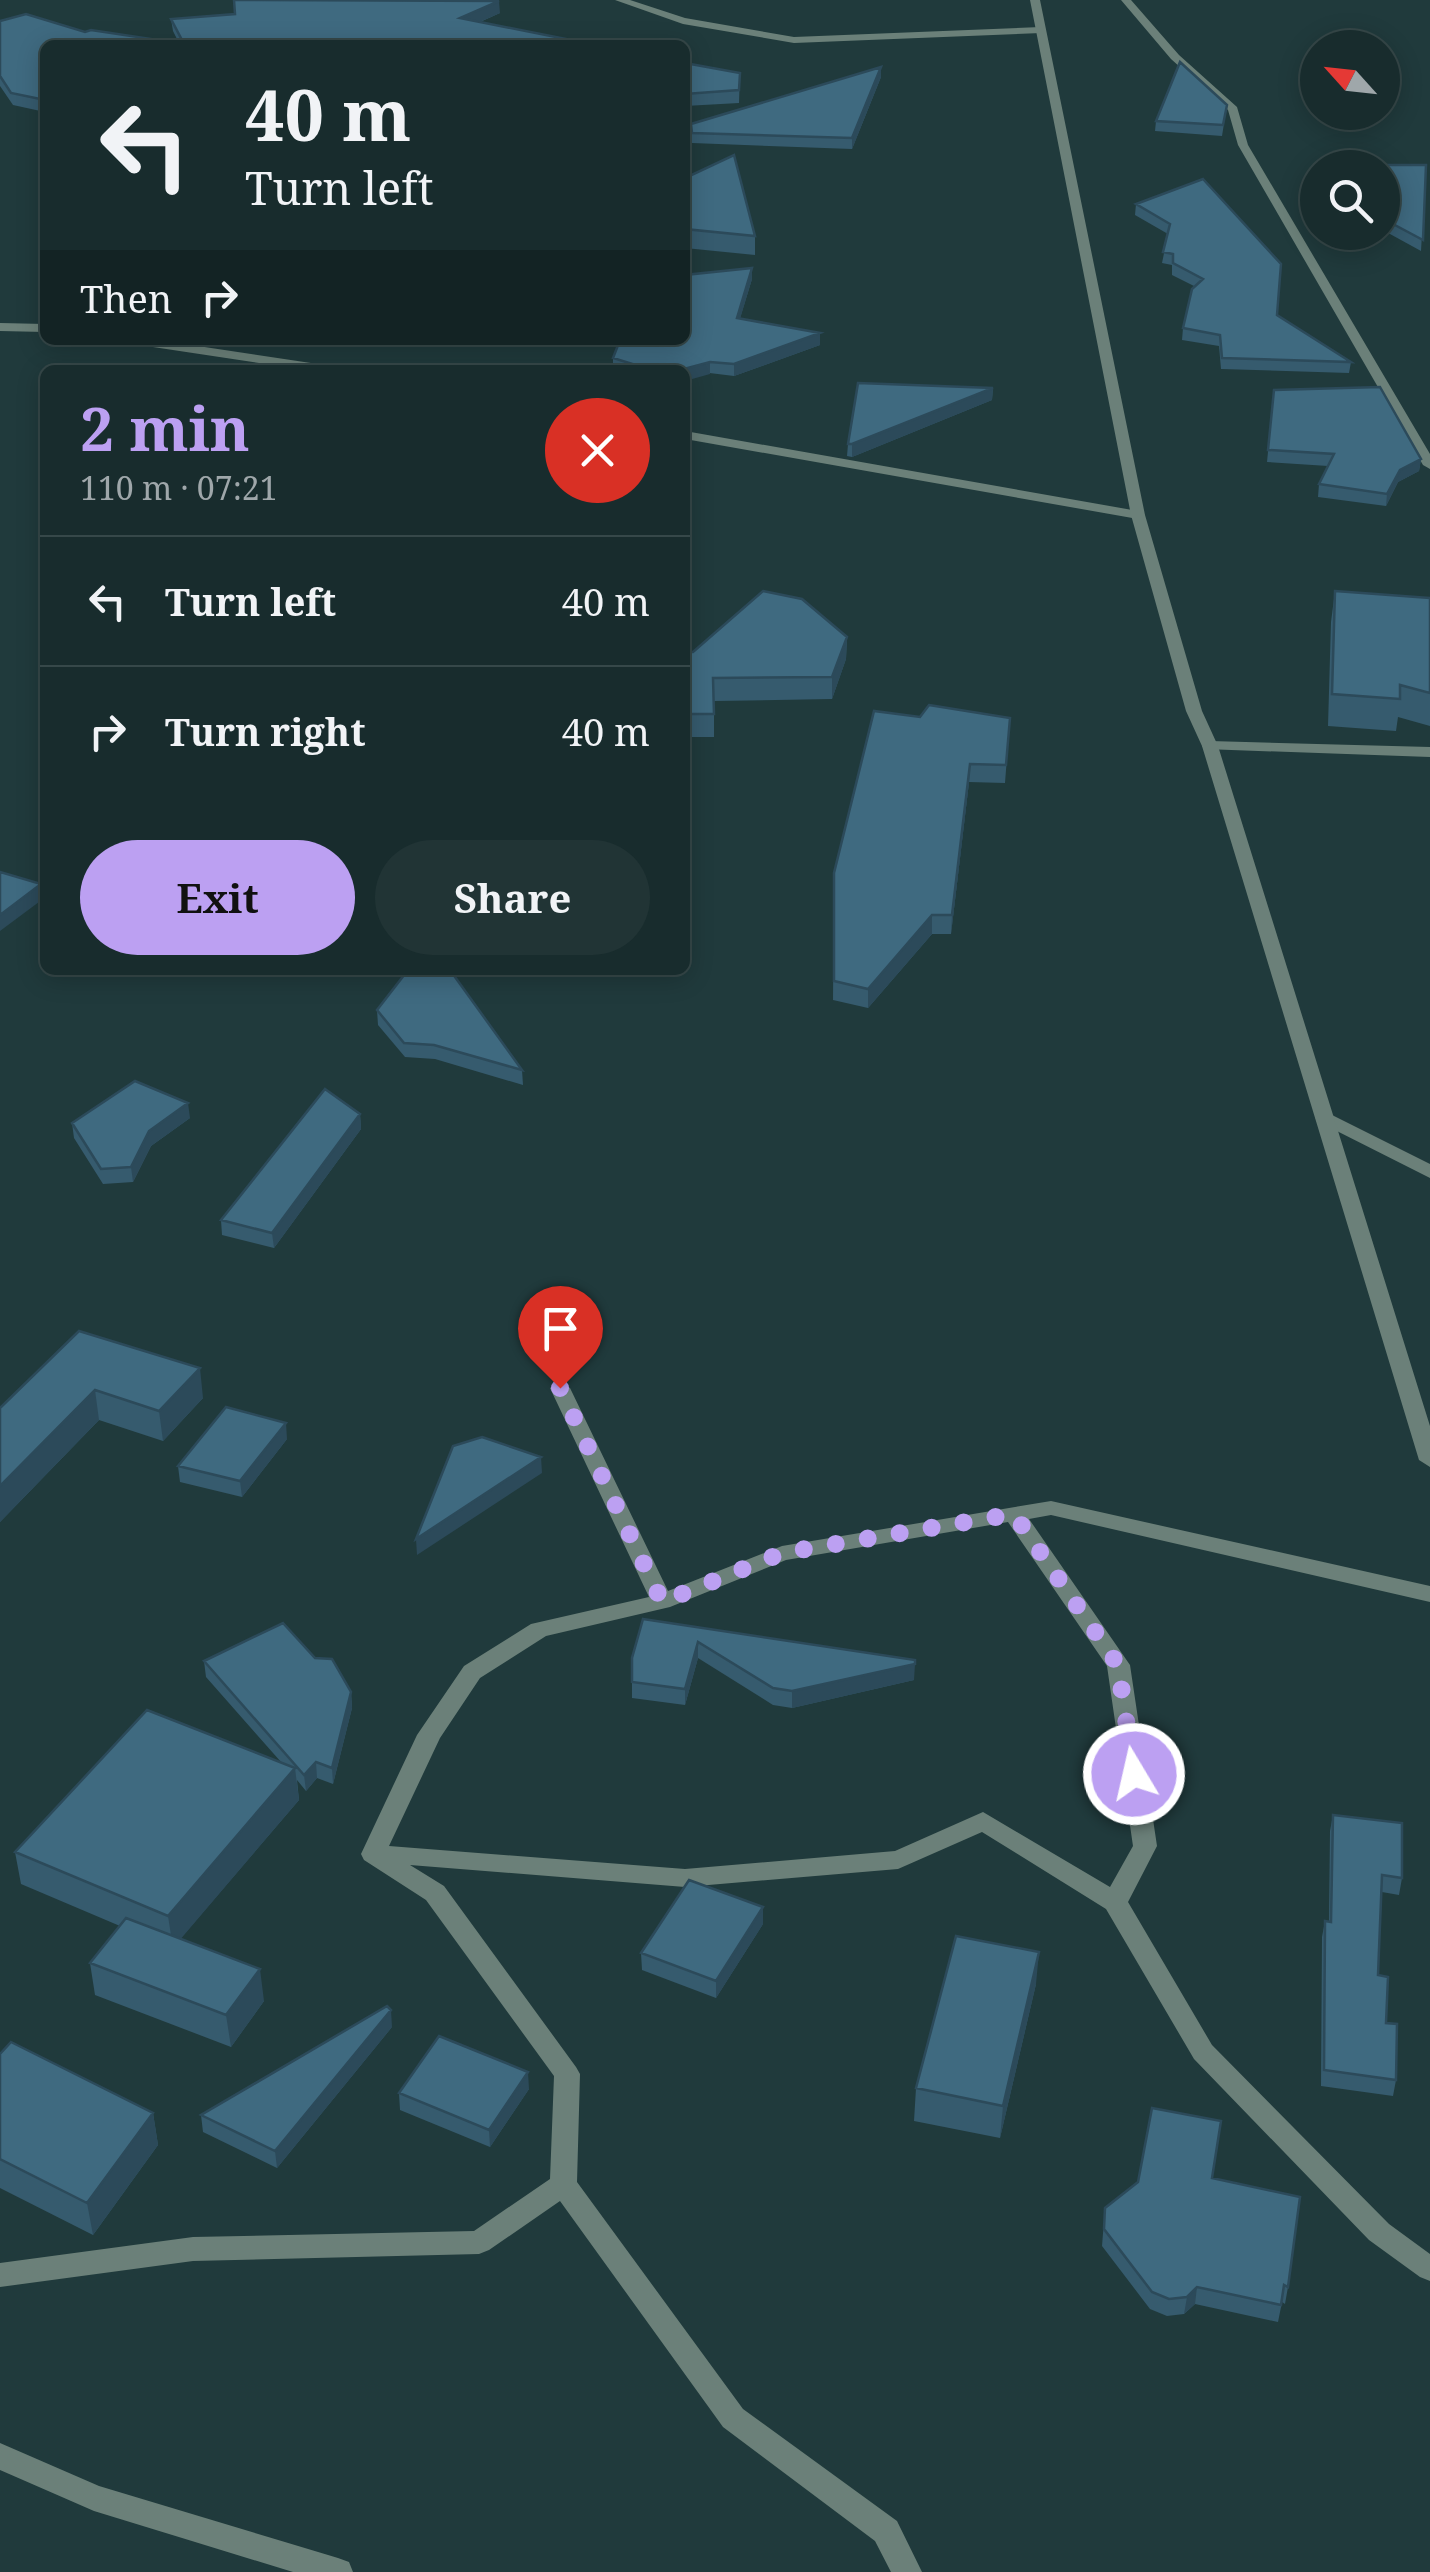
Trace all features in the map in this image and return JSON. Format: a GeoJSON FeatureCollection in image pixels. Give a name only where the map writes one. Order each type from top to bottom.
{"type":"FeatureCollection","features":[{"type":"Feature","properties":{"kind":"street"},"geometry":{"type":"LineString","coordinates":[[620,0],[683,21],[794,40],[1041,30]]}},
{"type":"Feature","properties":{"kind":"street"},"geometry":{"type":"LineString","coordinates":[[1036,0],[1138,515],[1194,711],[1210,746],[1430,1460]]}},
{"type":"Feature","properties":{"kind":"street"},"geometry":{"type":"LineString","coordinates":[[1126,0],[1175,58],[1233,108],[1243,145],[1430,465]]}},
{"type":"Feature","properties":{"kind":"street"},"geometry":{"type":"LineString","coordinates":[[0,327],[40,328]]}},
{"type":"Feature","properties":{"kind":"street"},"geometry":{"type":"LineString","coordinates":[[166,345],[297,365]]}},
{"type":"Feature","properties":{"kind":"street"},"geometry":{"type":"LineString","coordinates":[[690,437],[1138,515]]}},
{"type":"Feature","properties":{"kind":"street"},"geometry":{"type":"LineString","coordinates":[[1210,746],[1430,752]]}},
{"type":"Feature","properties":{"kind":"street"},"geometry":{"type":"LineString","coordinates":[[1324,1117],[1430,1172]]}},
{"type":"Feature","properties":{"kind":"street"},"geometry":{"type":"LineString","coordinates":[[560,1388],[662,1602]]}},
{"type":"Feature","properties":{"kind":"street"},"geometry":{"type":"LineString","coordinates":[[373,1854],[429,1735],[472,1672],[539,1630],[662,1602],[782,1553],[1051,1508],[1430,1594]]}},
{"type":"Feature","properties":{"kind":"street"},"geometry":{"type":"LineString","coordinates":[[1014,1514],[1118,1665],[1145,1846],[1116,1902]]}},
{"type":"Feature","properties":{"kind":"street"},"geometry":{"type":"LineString","coordinates":[[373,1854],[685,1878],[898,1860],[984,1821],[1116,1902],[1203,2052],[1379,2232],[1430,2270]]}},
{"type":"Feature","properties":{"kind":"street"},"geometry":{"type":"LineString","coordinates":[[373,1854],[435,1893],[567,2074],[563,2184],[733,2418],[886,2531],[906,2572]]}},
{"type":"Feature","properties":{"kind":"street"},"geometry":{"type":"LineString","coordinates":[[0,2275],[193,2249],[479,2242],[563,2184]]}},
{"type":"Feature","properties":{"kind":"street"},"geometry":{"type":"LineString","coordinates":[[0,2456],[94,2498],[338,2572]]}},
{"type":"Feature","properties":{"kind":"building"},"geometry":{"type":"Polygon","coordinates":[[[234,0],[499,1],[460,18],[571,40],[182,40],[171,19],[235,14],[234,0]]]}},
{"type":"Feature","properties":{"kind":"building"},"geometry":{"type":"Polygon","coordinates":[[[26,14],[85,32],[157,40],[40,40],[40,99],[11,93],[0,76],[0,21],[26,14]]]}},
{"type":"Feature","properties":{"kind":"building"},"geometry":{"type":"Polygon","coordinates":[[[1180,62],[1227,105],[1223,125],[1156,121],[1180,62]]]}},
{"type":"Feature","properties":{"kind":"building"},"geometry":{"type":"Polygon","coordinates":[[[690,64],[740,73],[739,90],[690,94],[690,64]]]}},
{"type":"Feature","properties":{"kind":"building"},"geometry":{"type":"Polygon","coordinates":[[[881,67],[852,138],[692,133],[691,124],[881,67]]]}},
{"type":"Feature","properties":{"kind":"building"},"geometry":{"type":"Polygon","coordinates":[[[734,155],[755,236],[690,230],[690,176],[734,155]]]}},
{"type":"Feature","properties":{"kind":"building"},"geometry":{"type":"Polygon","coordinates":[[[1400,165],[1426,165],[1423,240],[1400,228],[1400,165]]]}},
{"type":"Feature","properties":{"kind":"building"},"geometry":{"type":"Polygon","coordinates":[[[1203,179],[1281,264],[1277,315],[1351,362],[1222,358],[1220,335],[1183,328],[1192,289],[1203,279],[1173,263],[1173,254],[1163,252],[1170,224],[1136,204],[1203,179]]]}},
{"type":"Feature","properties":{"kind":"building"},"geometry":{"type":"Polygon","coordinates":[[[752,268],[737,318],[820,333],[734,364],[636,365],[613,358],[618,345],[690,345],[690,274],[752,268]]]}},
{"type":"Feature","properties":{"kind":"building"},"geometry":{"type":"Polygon","coordinates":[[[858,383],[993,388],[848,444],[858,383]]]}},
{"type":"Feature","properties":{"kind":"building"},"geometry":{"type":"Polygon","coordinates":[[[1380,387],[1421,459],[1400,470],[1387,494],[1319,484],[1334,454],[1268,450],[1274,390],[1380,387]]]}},
{"type":"Feature","properties":{"kind":"building"},"geometry":{"type":"Polygon","coordinates":[[[763,591],[802,599],[847,637],[832,677],[713,678],[714,714],[690,714],[693,652],[763,591]]]}},
{"type":"Feature","properties":{"kind":"building"},"geometry":{"type":"Polygon","coordinates":[[[1335,591],[1430,598],[1430,693],[1400,685],[1400,699],[1332,694],[1335,591]]]}},
{"type":"Feature","properties":{"kind":"building"},"geometry":{"type":"Polygon","coordinates":[[[929,705],[1010,718],[1006,765],[970,764],[952,915],[932,915],[868,989],[834,981],[834,873],[874,711],[920,717],[929,705]]]}},
{"type":"Feature","properties":{"kind":"building"},"geometry":{"type":"Polygon","coordinates":[[[0,872],[40,884],[40,885],[0,915],[0,872]]]}},
{"type":"Feature","properties":{"kind":"building"},"geometry":{"type":"Polygon","coordinates":[[[404,975],[454,975],[522,1070],[434,1045],[404,1043],[377,1010],[404,975]]]}},
{"type":"Feature","properties":{"kind":"building"},"geometry":{"type":"Polygon","coordinates":[[[135,1081],[188,1103],[149,1131],[131,1167],[101,1169],[72,1123],[135,1081]]]}},
{"type":"Feature","properties":{"kind":"building"},"geometry":{"type":"Polygon","coordinates":[[[325,1089],[360,1114],[272,1233],[221,1220],[325,1089]]]}},
{"type":"Feature","properties":{"kind":"building"},"geometry":{"type":"Polygon","coordinates":[[[79,1331],[200,1368],[159,1411],[95,1390],[0,1486],[0,1408],[79,1331]]]}},
{"type":"Feature","properties":{"kind":"building"},"geometry":{"type":"Polygon","coordinates":[[[226,1407],[286,1423],[240,1481],[178,1466],[226,1407]]]}},
{"type":"Feature","properties":{"kind":"building"},"geometry":{"type":"Polygon","coordinates":[[[482,1437],[541,1457],[416,1539],[453,1446],[482,1437]]]}},
{"type":"Feature","properties":{"kind":"building"},"geometry":{"type":"Polygon","coordinates":[[[643,1619],[915,1660],[915,1664],[792,1691],[773,1688],[698,1642],[685,1689],[632,1682],[632,1658],[643,1619]]]}},
{"type":"Feature","properties":{"kind":"building"},"geometry":{"type":"Polygon","coordinates":[[[283,1623],[315,1658],[332,1659],[351,1692],[332,1768],[316,1762],[304,1775],[204,1661],[283,1623]]]}},
{"type":"Feature","properties":{"kind":"building"},"geometry":{"type":"Polygon","coordinates":[[[147,1710],[295,1768],[168,1916],[15,1852],[147,1710]]]}},
{"type":"Feature","properties":{"kind":"building"},"geometry":{"type":"Polygon","coordinates":[[[1333,1815],[1402,1823],[1402,1878],[1382,1875],[1378,1975],[1388,1977],[1386,2023],[1397,2024],[1396,2080],[1324,2070],[1325,1921],[1331,1922],[1333,1815]]]}},
{"type":"Feature","properties":{"kind":"building"},"geometry":{"type":"Polygon","coordinates":[[[689,1880],[763,1907],[716,1981],[641,1953],[689,1880]]]}},
{"type":"Feature","properties":{"kind":"building"},"geometry":{"type":"Polygon","coordinates":[[[126,1918],[260,1969],[226,2015],[90,1963],[126,1918]]]}},
{"type":"Feature","properties":{"kind":"building"},"geometry":{"type":"Polygon","coordinates":[[[956,1936],[1039,1952],[1003,2106],[916,2088],[956,1936]]]}},
{"type":"Feature","properties":{"kind":"building"},"geometry":{"type":"Polygon","coordinates":[[[387,2006],[391,2010],[275,2151],[201,2115],[387,2006]]]}},
{"type":"Feature","properties":{"kind":"building"},"geometry":{"type":"Polygon","coordinates":[[[439,2036],[528,2072],[489,2130],[399,2093],[439,2036]]]}},
{"type":"Feature","properties":{"kind":"building"},"geometry":{"type":"Polygon","coordinates":[[[11,2042],[153,2113],[87,2203],[0,2159],[0,2054],[11,2042]]]}},
{"type":"Feature","properties":{"kind":"building"},"geometry":{"type":"Polygon","coordinates":[[[1152,2108],[1221,2121],[1212,2178],[1300,2197],[1288,2287],[1284,2285],[1281,2305],[1197,2287],[1187,2297],[1169,2299],[1152,2292],[1104,2229],[1105,2208],[1138,2182],[1152,2108]]]}},
{"type":"Feature","properties":{"kind":"route"},"geometry":{"type":"LineString","coordinates":[[560,1388],[662,1602],[782,1553],[1014,1514],[1118,1665],[1134,1774]]}}]}
